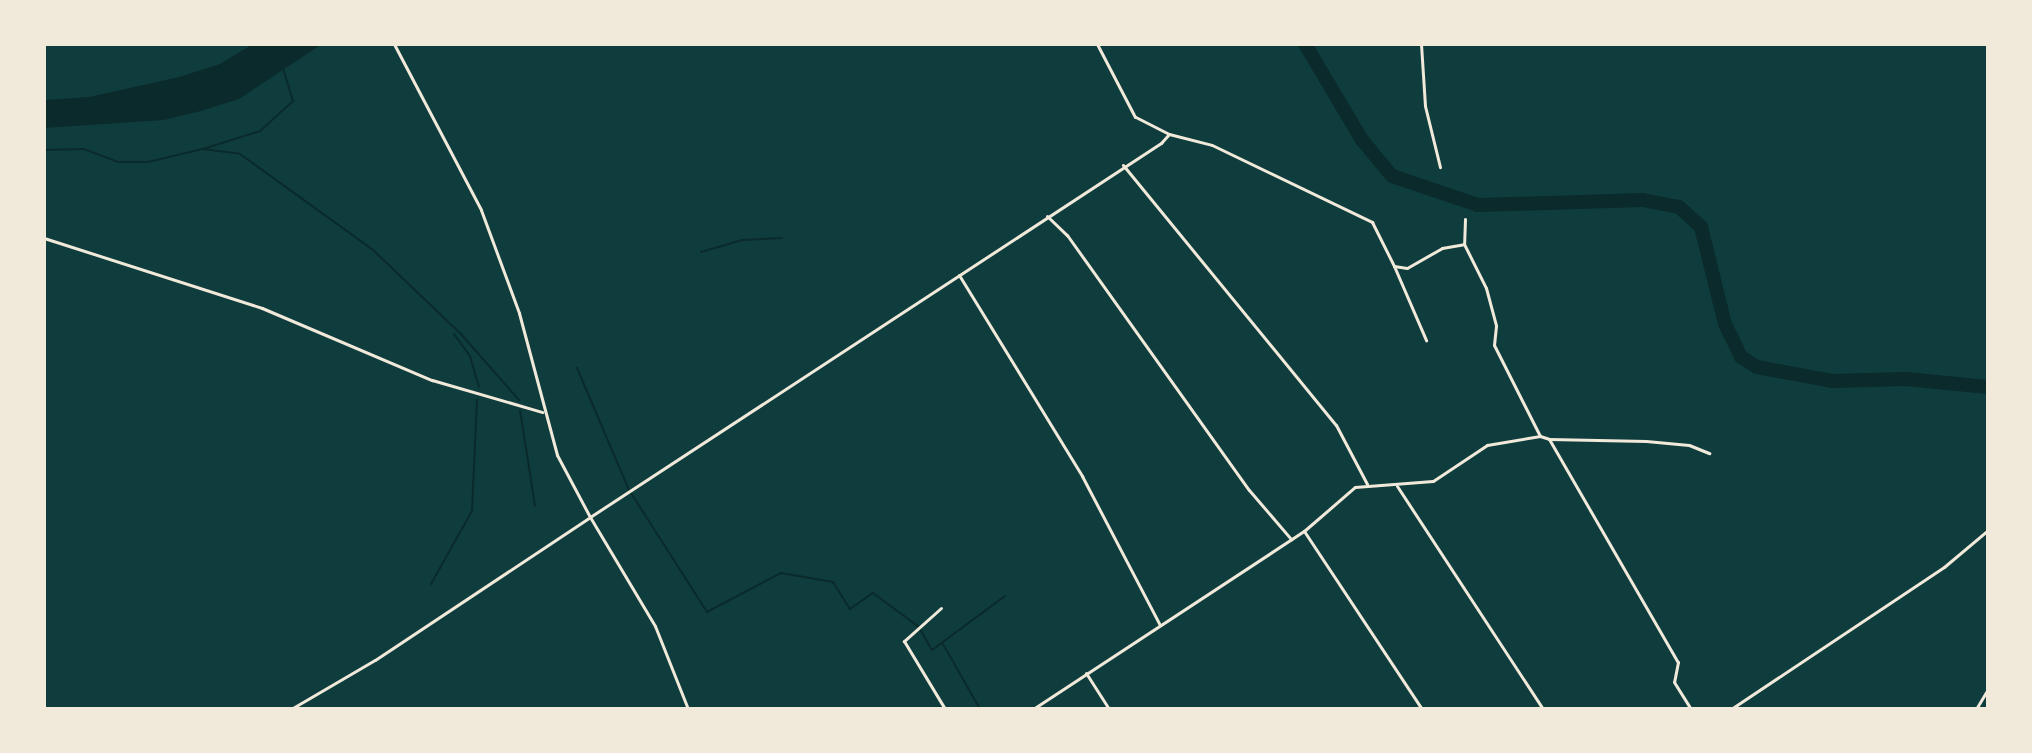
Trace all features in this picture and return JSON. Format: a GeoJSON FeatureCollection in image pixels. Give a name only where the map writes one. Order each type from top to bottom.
{"type":"FeatureCollection","features":[{"type":"Feature","properties":{"kind":"street"},"geometry":{"type":"LineString","coordinates":[[394,44],[465,170],[492,235],[519,313],[543,413],[557,455],[655,626],[688,709]]}},
{"type":"Feature","properties":{"kind":"street"},"geometry":{"type":"LineString","coordinates":[[1097,44],[1135,117],[1169,134],[1212,145],[1372,222],[1426,340]]}},
{"type":"Feature","properties":{"kind":"street"},"geometry":{"type":"LineString","coordinates":[[1421,44],[1425,106],[1440,167]]}},
{"type":"Feature","properties":{"kind":"street"},"geometry":{"type":"LineString","coordinates":[[291,709],[375,660],[1169,134]]}},
{"type":"Feature","properties":{"kind":"street"},"geometry":{"type":"LineString","coordinates":[[1123,165],[1328,415],[1367,484]]}},
{"type":"Feature","properties":{"kind":"street"},"geometry":{"type":"LineString","coordinates":[[1047,216],[1067,235],[1249,490],[1291,539]]}},
{"type":"Feature","properties":{"kind":"street"},"geometry":{"type":"LineString","coordinates":[[1465,219],[1464,244],[1486,288],[1496,351],[1540,436]]}},
{"type":"Feature","properties":{"kind":"street"},"geometry":{"type":"LineString","coordinates":[[44,238],[262,308],[432,380],[543,413]]}},
{"type":"Feature","properties":{"kind":"street"},"geometry":{"type":"LineString","coordinates":[[1394,266],[1407,268],[1442,248],[1464,244]]}},
{"type":"Feature","properties":{"kind":"street"},"geometry":{"type":"LineString","coordinates":[[958,274],[1082,476],[1160,625]]}},
{"type":"Feature","properties":{"kind":"street"},"geometry":{"type":"LineString","coordinates":[[1033,709],[1304,531],[1324,509],[1367,484],[1397,486],[1433,481],[1497,442],[1540,436],[1549,439],[1689,445],[1709,453]]}},
{"type":"Feature","properties":{"kind":"street"},"geometry":{"type":"LineString","coordinates":[[1549,439],[1678,662],[1674,682],[1691,709]]}},
{"type":"Feature","properties":{"kind":"street"},"geometry":{"type":"LineString","coordinates":[[1397,486],[1543,709]]}},
{"type":"Feature","properties":{"kind":"street"},"geometry":{"type":"LineString","coordinates":[[1731,709],[1944,567],[1988,530]]}},
{"type":"Feature","properties":{"kind":"street"},"geometry":{"type":"LineString","coordinates":[[1304,531],[1422,709]]}},
{"type":"Feature","properties":{"kind":"street"},"geometry":{"type":"LineString","coordinates":[[941,608],[904,641],[945,709]]}},
{"type":"Feature","properties":{"kind":"street"},"geometry":{"type":"LineString","coordinates":[[1086,673],[1109,709]]}},
{"type":"Feature","properties":{"kind":"street"},"geometry":{"type":"LineString","coordinates":[[1976,709],[1988,689]]}},
{"type":"Feature","properties":{"kind":"water"},"geometry":{"type":"Polygon","coordinates":[[[253,44],[322,44],[239,99],[201,111],[164,120],[44,128],[44,100],[89,97],[179,77],[220,64],[253,44]]]}},
{"type":"Feature","properties":{"kind":"waterway"},"geometry":{"type":"LineString","coordinates":[[1305,44],[1362,140],[1392,176],[1478,205],[1643,200],[1679,207],[1701,227],[1725,324],[1741,357],[1757,367],[1832,381],[1906,379],[1988,387]]}},
{"type":"Feature","properties":{"kind":"waterway"},"geometry":{"type":"LineString","coordinates":[[203,149],[260,131],[293,101],[283,69]]}},
{"type":"Feature","properties":{"kind":"waterway"},"geometry":{"type":"LineString","coordinates":[[44,150],[84,149],[118,162],[148,162],[202,149],[240,154],[373,250],[461,334],[519,400]]}},
{"type":"Feature","properties":{"kind":"waterway"},"geometry":{"type":"LineString","coordinates":[[701,252],[742,240],[782,238]]}},
{"type":"Feature","properties":{"kind":"waterway"},"geometry":{"type":"LineString","coordinates":[[454,334],[470,356],[479,387]]}},
{"type":"Feature","properties":{"kind":"waterway"},"geometry":{"type":"LineString","coordinates":[[577,368],[629,490],[707,612],[781,573],[833,582],[850,609],[873,593],[919,627],[932,650],[1005,596]]}},
{"type":"Feature","properties":{"kind":"waterway"},"geometry":{"type":"LineString","coordinates":[[431,584],[472,511],[477,400]]}},
{"type":"Feature","properties":{"kind":"waterway"},"geometry":{"type":"LineString","coordinates":[[520,410],[535,506]]}},
{"type":"Feature","properties":{"kind":"waterway"},"geometry":{"type":"LineString","coordinates":[[943,644],[980,709]]}}]}
